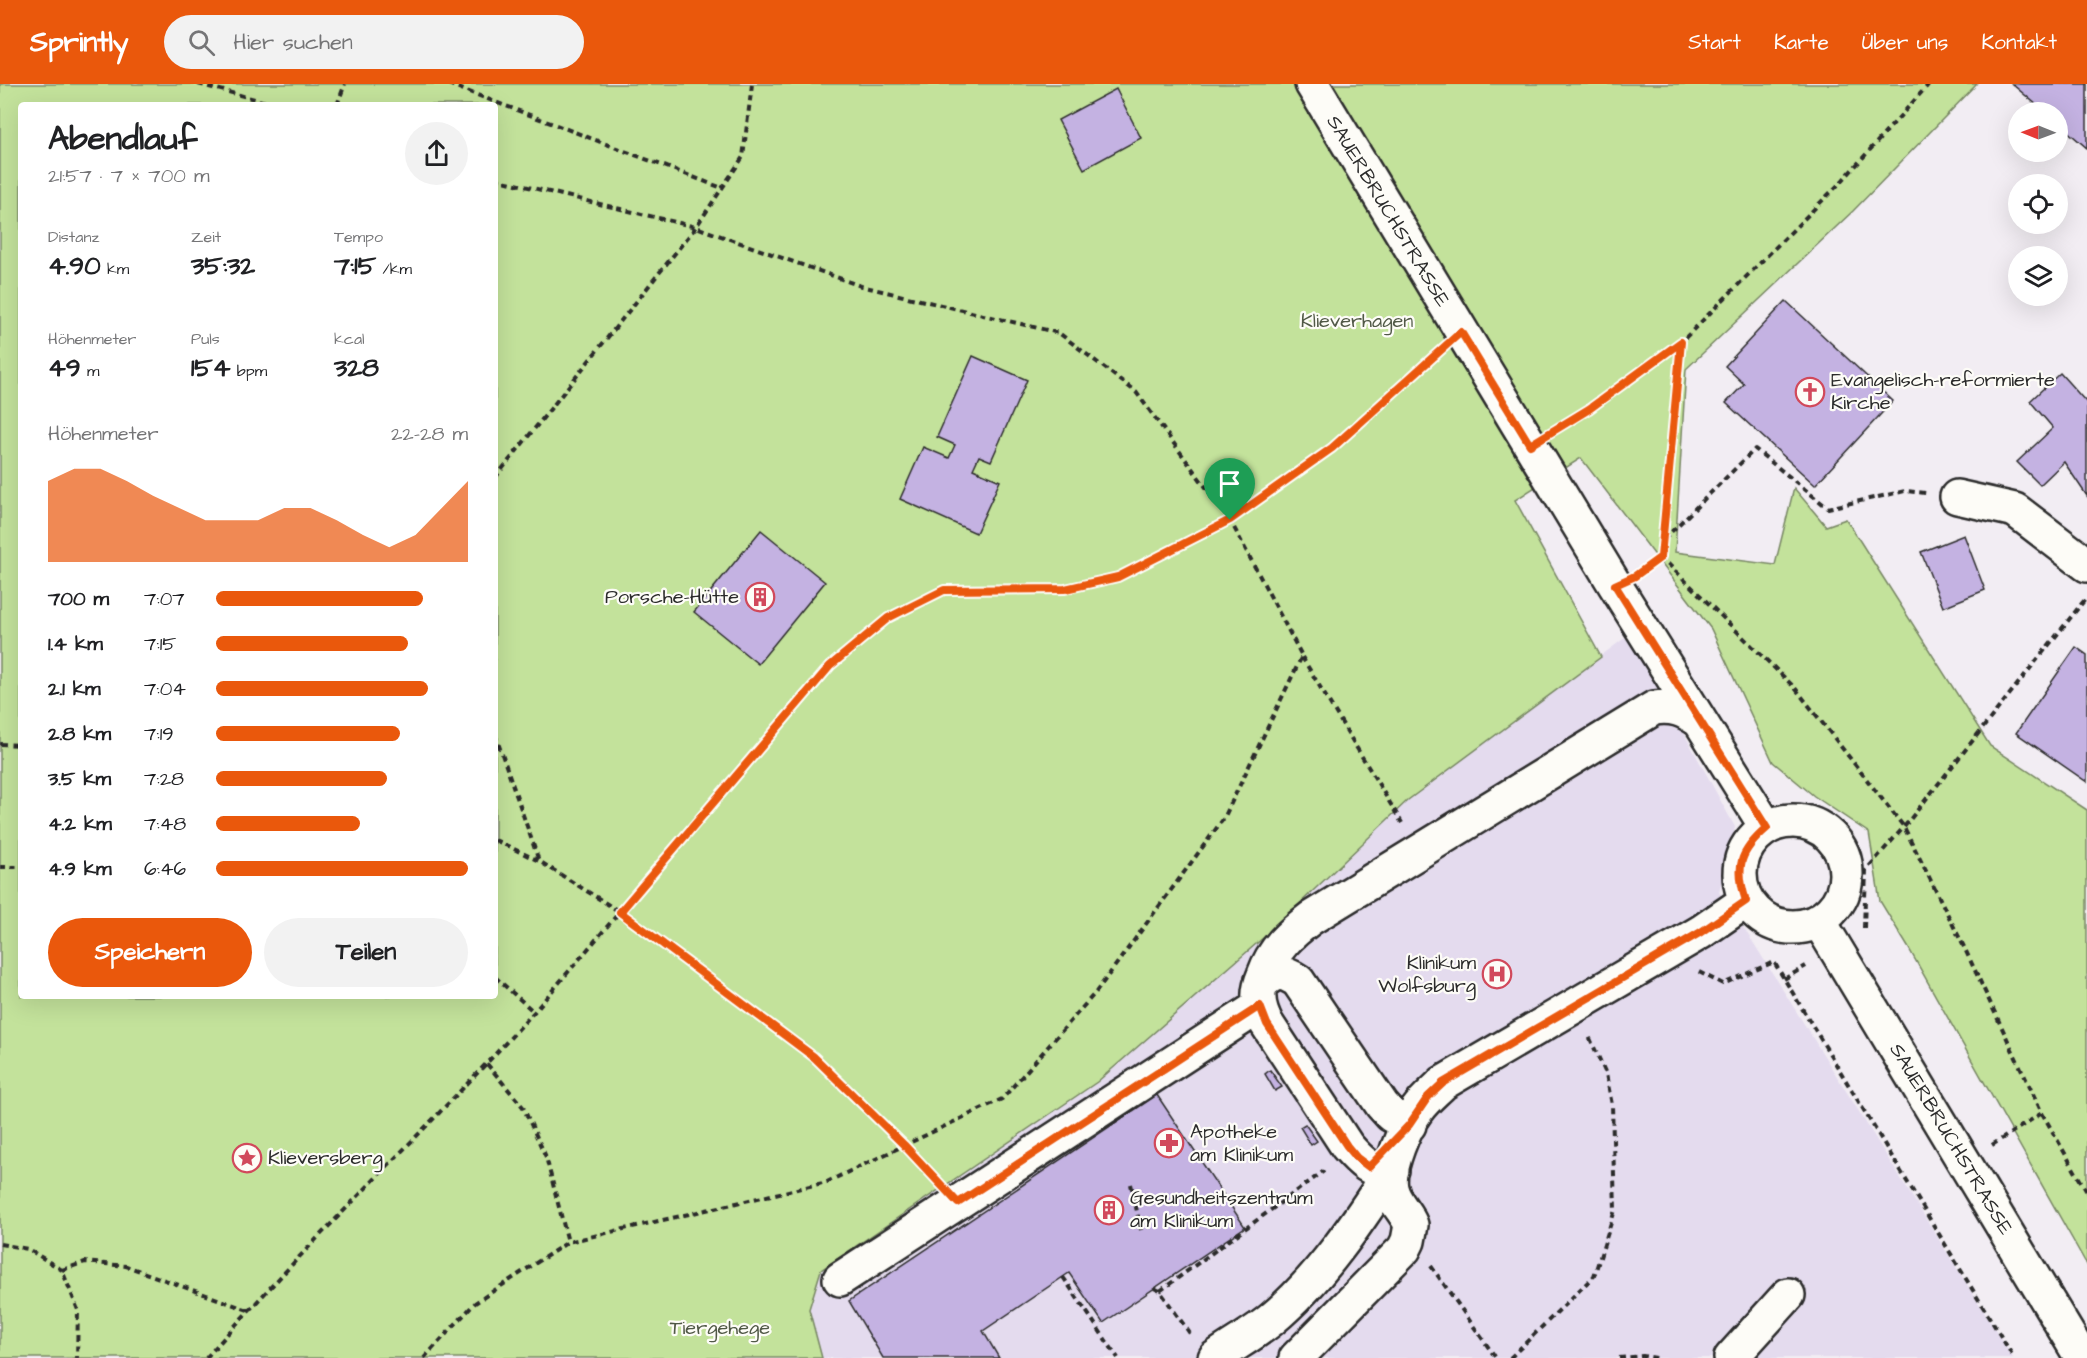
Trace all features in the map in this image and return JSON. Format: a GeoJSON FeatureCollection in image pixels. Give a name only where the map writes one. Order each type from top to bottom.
{"type":"FeatureCollection","features":[{"type":"Feature","properties":{"kind":"street","name":"SAUERBRUCHSTRASSE"},"geometry":{"type":"LineString","coordinates":[[1312,84],[1615,585],[1767,828]]}},
{"type":"Feature","properties":{"kind":"street"},"geometry":{"type":"LineString","coordinates":[[1957,497],[2015,510],[2087,565]]}},
{"type":"Feature","properties":{"kind":"street"},"geometry":{"type":"LineString","coordinates":[[1296,1358],[1404,1249],[1410,1236],[1411,1225],[1399,1207],[1380,1168],[1357,1158],[1347,1146],[1267,1024],[1260,995],[1268,964],[1277,948],[1311,918],[1654,708],[1678,707],[1700,721]]}},
{"type":"Feature","properties":{"kind":"street"},"geometry":{"type":"LineString","coordinates":[[1786,821],[1807,823],[1825,832],[1839,848],[1846,868],[1844,888],[1835,907],[1819,921],[1800,927],[1779,926],[1761,917],[1746,901],[1740,881],[1742,860],[1751,842],[1767,828],[1786,821]]}},
{"type":"Feature","properties":{"kind":"street"},"geometry":{"type":"LineString","coordinates":[[1204,1348],[1271,1319],[1319,1272],[1362,1216],[1380,1168],[1428,1097],[1443,1083],[1701,932],[1746,901]]}},
{"type":"Feature","properties":{"kind":"street","name":"SAUERBRUCHSTRASSE"},"geometry":{"type":"LineString","coordinates":[[1819,921],[2082,1358]]}},
{"type":"Feature","properties":{"kind":"street"},"geometry":{"type":"LineString","coordinates":[[840,1279],[958,1203],[1260,995],[1269,976],[1277,973],[1289,974],[1298,981],[1382,1105],[1390,1115],[1409,1125]]}},
{"type":"Feature","properties":{"kind":"street"},"geometry":{"type":"LineString","coordinates":[[1731,1358],[1788,1295]]}},
{"type":"Feature","properties":{"kind":"path"},"geometry":{"type":"LineString","coordinates":[[198,84],[266,102]]}},
{"type":"Feature","properties":{"kind":"path"},"geometry":{"type":"LineString","coordinates":[[338,102],[345,84]]}},
{"type":"Feature","properties":{"kind":"path"},"geometry":{"type":"LineString","coordinates":[[448,84],[495,102]]}},
{"type":"Feature","properties":{"kind":"path"},"geometry":{"type":"LineString","coordinates":[[498,474],[696,227],[743,157],[752,84]]}},
{"type":"Feature","properties":{"kind":"path"},"geometry":{"type":"LineString","coordinates":[[1530,445],[1589,409],[1681,342],[1842,181],[1929,84]]}},
{"type":"Feature","properties":{"kind":"path"},"geometry":{"type":"LineString","coordinates":[[498,103],[722,188]]}},
{"type":"Feature","properties":{"kind":"path"},"geometry":{"type":"LineString","coordinates":[[498,180],[696,227],[861,286],[1059,333],[1136,392],[1230,520],[1302,656],[1420,853]]}},
{"type":"Feature","properties":{"kind":"path"},"geometry":{"type":"LineString","coordinates":[[206,1358],[248,1310],[487,1064],[534,1012],[830,666],[888,618],[944,590],[1065,589],[1118,577],[1230,520],[1332,448],[1461,332]]}},
{"type":"Feature","properties":{"kind":"path"},"geometry":{"type":"LineString","coordinates":[[1615,585],[1635,576],[1661,557],[1681,342]]}},
{"type":"Feature","properties":{"kind":"path"},"geometry":{"type":"LineString","coordinates":[[1664,539],[1755,449],[1828,508],[1905,491],[1957,497]]}},
{"type":"Feature","properties":{"kind":"path"},"geometry":{"type":"LineString","coordinates":[[1661,557],[1794,688],[1904,827],[1964,947],[2042,1113],[2087,1192]]}},
{"type":"Feature","properties":{"kind":"path"},"geometry":{"type":"LineString","coordinates":[[1904,827],[2087,597]]}},
{"type":"Feature","properties":{"kind":"path"},"geometry":{"type":"LineString","coordinates":[[424,1358],[475,1303],[568,1242],[827,1182],[1002,1099],[1096,992],[1224,818],[1302,656]]}},
{"type":"Feature","properties":{"kind":"path"},"geometry":{"type":"LineString","coordinates":[[498,743],[539,861]]}},
{"type":"Feature","properties":{"kind":"path"},"geometry":{"type":"LineString","coordinates":[[0,744],[18,745]]}},
{"type":"Feature","properties":{"kind":"path"},"geometry":{"type":"LineString","coordinates":[[498,841],[539,861],[620,912],[814,1057],[904,1145],[958,1203]]}},
{"type":"Feature","properties":{"kind":"path"},"geometry":{"type":"LineString","coordinates":[[0,867],[18,867]]}},
{"type":"Feature","properties":{"kind":"path"},"geometry":{"type":"LineString","coordinates":[[1694,969],[1723,984],[1774,962],[2014,1358]]}},
{"type":"Feature","properties":{"kind":"path"},"geometry":{"type":"LineString","coordinates":[[498,980],[534,1012]]}},
{"type":"Feature","properties":{"kind":"path"},"geometry":{"type":"LineString","coordinates":[[1510,1358],[1594,1276],[1616,1210],[1612,1105],[1606,1074],[1584,1025],[1572,1006]]}},
{"type":"Feature","properties":{"kind":"path"},"geometry":{"type":"LineString","coordinates":[[487,1064],[523,1107],[546,1157],[568,1242]]}},
{"type":"Feature","properties":{"kind":"path"},"geometry":{"type":"LineString","coordinates":[[1964,1162],[2042,1113]]}},
{"type":"Feature","properties":{"kind":"path"},"geometry":{"type":"LineString","coordinates":[[1160,1291],[1326,1171],[1380,1168]]}},
{"type":"Feature","properties":{"kind":"path"},"geometry":{"type":"LineString","coordinates":[[1131,1184],[1141,1230]]}},
{"type":"Feature","properties":{"kind":"path"},"geometry":{"type":"LineString","coordinates":[[1410,1236],[1496,1358]]}},
{"type":"Feature","properties":{"kind":"path"},"geometry":{"type":"LineString","coordinates":[[0,1244],[28,1249],[62,1270],[78,1310],[77,1358]]}},
{"type":"Feature","properties":{"kind":"path"},"geometry":{"type":"LineString","coordinates":[[62,1270],[85,1262],[126,1266],[248,1310]]}},
{"type":"Feature","properties":{"kind":"path"},"geometry":{"type":"LineString","coordinates":[[1063,1277],[1118,1358]]}},
{"type":"Feature","properties":{"kind":"path"},"geometry":{"type":"LineString","coordinates":[[1154,1288],[1160,1291],[1204,1348]]}},
{"type":"Feature","properties":{"kind":"path"},"geometry":{"type":"LineString","coordinates":[[1619,1358],[1643,1356],[1657,1358]]}},
{"type":"Feature","properties":{"kind":"shaded area","name":"Klinikum Wolfsburg"},"geometry":{"type":"Polygon","coordinates":[[[1630,634],[1735,827],[1719,892],[1751,939],[2013,1358],[822,1358],[809,1309],[821,1270],[1097,1082],[1271,931],[1408,800],[1630,634]]]}},
{"type":"Feature","properties":{"kind":"green space"},"geometry":{"type":"Polygon","coordinates":[[[0,84],[1977,84],[1853,211],[1686,369],[1675,552],[1775,565],[1794,488],[1826,526],[1846,519],[1990,746],[2087,810],[2087,1265],[1880,901],[1869,833],[1814,796],[1773,762],[1711,629],[1581,458],[1515,500],[1601,657],[1408,800],[1271,931],[1097,1082],[821,1270],[809,1309],[822,1358],[0,1358],[0,84]]]}},
{"type":"Feature","properties":{"kind":"building"},"geometry":{"type":"Polygon","coordinates":[[[2012,84],[2087,84],[2087,148],[2068,132],[2068,102],[2033,102],[2012,84]]]}},
{"type":"Feature","properties":{"kind":"building"},"geometry":{"type":"Polygon","coordinates":[[[1116,89],[1141,138],[1084,169],[1058,120],[1116,89]]]}},
{"type":"Feature","properties":{"kind":"building","name":"Evangelisch-reformierte Kirche"},"geometry":{"type":"Polygon","coordinates":[[[1786,301],[1893,401],[1815,485],[1726,403],[1744,384],[1725,366],[1786,301]]]}},
{"type":"Feature","properties":{"kind":"building"},"geometry":{"type":"Polygon","coordinates":[[[973,356],[1027,380],[991,461],[979,456],[973,469],[1000,481],[976,533],[900,499],[923,447],[949,458],[955,445],[937,437],[973,356]]]}},
{"type":"Feature","properties":{"kind":"building"},"geometry":{"type":"Polygon","coordinates":[[[2060,373],[2087,403],[2087,496],[2064,462],[2040,485],[2017,462],[2053,428],[2030,401],[2060,373]]]}},
{"type":"Feature","properties":{"kind":"building","name":"Porsche-Hütte"},"geometry":{"type":"Polygon","coordinates":[[[761,530],[825,582],[758,664],[694,612],[761,530]]]}},
{"type":"Feature","properties":{"kind":"building"},"geometry":{"type":"Polygon","coordinates":[[[1964,535],[1985,590],[1943,607],[1921,552],[1964,535]]]}},
{"type":"Feature","properties":{"kind":"building"},"geometry":{"type":"Polygon","coordinates":[[[2076,647],[2087,655],[2087,782],[2016,733],[2076,647]]]}},
{"type":"Feature","properties":{"kind":"building"},"geometry":{"type":"Polygon","coordinates":[[[1270,1070],[1282,1087],[1275,1091],[1265,1074],[1270,1070]]]}},
{"type":"Feature","properties":{"kind":"building","name":"Gesundheitszentrum am Klinikum"},"geometry":{"type":"Polygon","coordinates":[[[1157,1095],[1245,1227],[1103,1323],[1069,1273],[983,1331],[999,1358],[883,1358],[849,1301],[1157,1095]]]}},
{"type":"Feature","properties":{"kind":"building"},"geometry":{"type":"Polygon","coordinates":[[[1305,1124],[1317,1141],[1311,1145],[1300,1127],[1305,1124]]]}},
{"type":"Feature","properties":{"kind":"place","name":"Evangelisch-reformierte Kirche"},"geometry":{"type":"Point","coordinates":[1810,392]}},
{"type":"Feature","properties":{"kind":"place","name":"Porsche-Hütte"},"geometry":{"type":"Point","coordinates":[760,597]}},
{"type":"Feature","properties":{"kind":"place","name":"Klinikum Wolfsburg"},"geometry":{"type":"Point","coordinates":[1497,974]}},
{"type":"Feature","properties":{"kind":"place","name":"Apotheke am Klinikum"},"geometry":{"type":"Point","coordinates":[1169,1143]}},
{"type":"Feature","properties":{"kind":"place","name":"Klieversberg"},"geometry":{"type":"Point","coordinates":[247,1158]}},
{"type":"Feature","properties":{"kind":"place","name":"Gesundheitszentrum am Klinikum"},"geometry":{"type":"Point","coordinates":[1109,1210]}},
{"type":"Feature","properties":{"kind":"route"},"geometry":{"type":"LineString","coordinates":[[1461,332],[1530,445],[1589,409],[1681,342],[1661,557],[1635,576],[1615,585],[1767,828],[1751,842],[1742,860],[1740,881],[1746,901],[1701,932],[1443,1083],[1416,1111],[1409,1125],[1369,1167],[1347,1146],[1267,1024],[1260,1006],[958,1203],[904,1145],[814,1057],[620,912],[830,666],[888,618],[944,590],[1065,589],[1118,577],[1230,520],[1332,448],[1461,332]]}},
{"type":"Feature","properties":{"kind":"park label","name":"Klieverhagen"},"geometry":{"type":"Point","coordinates":[1357,321]}},
{"type":"Feature","properties":{"kind":"park label","name":"Tiergehege"},"geometry":{"type":"Point","coordinates":[720,1328]}}]}
